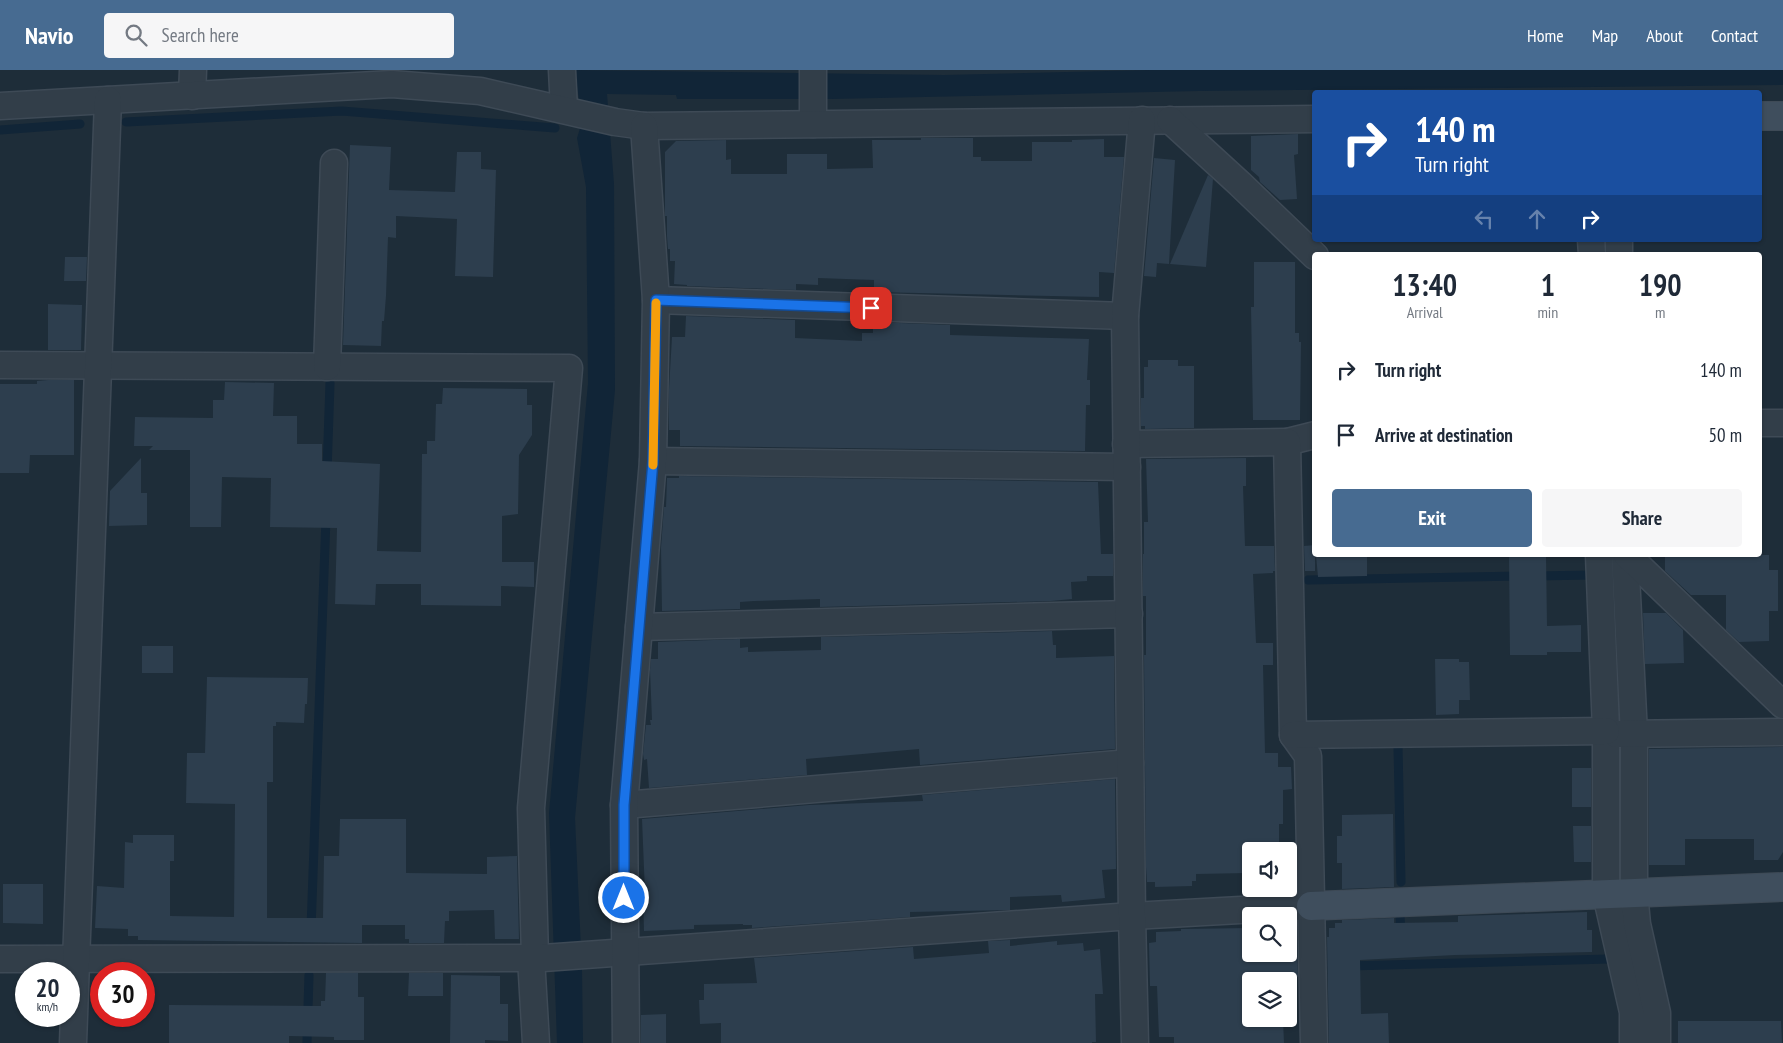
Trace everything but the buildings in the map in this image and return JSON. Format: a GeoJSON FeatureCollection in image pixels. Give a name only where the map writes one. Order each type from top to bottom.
{"type":"FeatureCollection","features":[{"type":"Feature","properties":{"kind":"street"},"geometry":{"type":"LineString","coordinates":[[192,96],[193,70]]}},
{"type":"Feature","properties":{"kind":"street"},"geometry":{"type":"LineString","coordinates":[[562,70],[570,111]]}},
{"type":"Feature","properties":{"kind":"street"},"geometry":{"type":"LineString","coordinates":[[813,70],[813,117]]}},
{"type":"Feature","properties":{"kind":"street"},"geometry":{"type":"LineString","coordinates":[[0,106],[192,96],[392,77],[480,91],[616,122],[644,126],[813,117],[1142,120],[1312,119]]}},
{"type":"Feature","properties":{"kind":"street"},"geometry":{"type":"LineString","coordinates":[[73,1043],[108,100]]}},
{"type":"Feature","properties":{"kind":"street"},"geometry":{"type":"LineString","coordinates":[[1762,116],[1783,116]]}},
{"type":"Feature","properties":{"kind":"street"},"geometry":{"type":"LineString","coordinates":[[1135,1043],[1125,316],[1142,120]]}},
{"type":"Feature","properties":{"kind":"street"},"geometry":{"type":"LineString","coordinates":[[1170,120],[1312,253]]}},
{"type":"Feature","properties":{"kind":"street"},"geometry":{"type":"LineString","coordinates":[[626,1043],[624,805],[653,461],[656,300],[644,126]]}},
{"type":"Feature","properties":{"kind":"street"},"geometry":{"type":"LineString","coordinates":[[327,367],[334,162]]}},
{"type":"Feature","properties":{"kind":"street"},"geometry":{"type":"LineString","coordinates":[[656,300],[1125,316]]}},
{"type":"Feature","properties":{"kind":"street"},"geometry":{"type":"LineString","coordinates":[[0,366],[570,368],[531,808],[536,958],[536,1043]]}},
{"type":"Feature","properties":{"kind":"street"},"geometry":{"type":"LineString","coordinates":[[1762,423],[1783,423]]}},
{"type":"Feature","properties":{"kind":"street"},"geometry":{"type":"LineString","coordinates":[[653,461],[1126,455],[1287,442],[1312,436]]}},
{"type":"Feature","properties":{"kind":"street"},"geometry":{"type":"LineString","coordinates":[[1287,442],[1293,735],[1308,756],[1314,1043]]}},
{"type":"Feature","properties":{"kind":"street"},"geometry":{"type":"LineString","coordinates":[[1599,557],[1617,734]]}},
{"type":"Feature","properties":{"kind":"street"},"geometry":{"type":"LineString","coordinates":[[1626,557],[1617,734],[1620,893],[1632,1012],[1633,1043]]}},
{"type":"Feature","properties":{"kind":"street"},"geometry":{"type":"LineString","coordinates":[[1628,557],[1783,705]]}},
{"type":"Feature","properties":{"kind":"street"},"geometry":{"type":"LineString","coordinates":[[639,627],[1128,614]]}},
{"type":"Feature","properties":{"kind":"street"},"geometry":{"type":"LineString","coordinates":[[1293,735],[1783,732]]}},
{"type":"Feature","properties":{"kind":"street"},"geometry":{"type":"LineString","coordinates":[[624,805],[1130,763]]}},
{"type":"Feature","properties":{"kind":"street"},"geometry":{"type":"LineString","coordinates":[[0,959],[536,958],[589,956],[1132,916],[1311,906],[1783,887]]}},
{"type":"Feature","properties":{"kind":"street"},"geometry":{"type":"LineString","coordinates":[[1620,893],[1637,924],[1657,1013],[1657,1043]]}},
{"type":"Feature","properties":{"kind":"water"},"geometry":{"type":"Polygon","coordinates":[[[575,70],[944,75],[1149,70],[1783,70],[1783,85],[1199,91],[832,99],[677,99],[676,95],[607,94],[614,184],[615,390],[575,818],[582,971],[583,1043],[557,1043],[549,813],[588,383],[586,187],[577,138],[582,122],[575,70]]]}},
{"type":"Feature","properties":{"kind":"waterway"},"geometry":{"type":"LineString","coordinates":[[126,122],[342,111],[555,128]]}},
{"type":"Feature","properties":{"kind":"waterway"},"geometry":{"type":"LineString","coordinates":[[0,130],[80,124]]}},
{"type":"Feature","properties":{"kind":"waterway"},"geometry":{"type":"LineString","coordinates":[[1606,242],[1606,252]]}},
{"type":"Feature","properties":{"kind":"waterway"},"geometry":{"type":"LineString","coordinates":[[327,472],[330,383]]}},
{"type":"Feature","properties":{"kind":"waterway"},"geometry":{"type":"LineString","coordinates":[[311,929],[326,518]]}},
{"type":"Feature","properties":{"kind":"waterway"},"geometry":{"type":"LineString","coordinates":[[1535,576],[1592,575]]}},
{"type":"Feature","properties":{"kind":"waterway"},"geometry":{"type":"LineString","coordinates":[[1308,580],[1520,576]]}},
{"type":"Feature","properties":{"kind":"waterway"},"geometry":{"type":"LineString","coordinates":[[1617,680],[1621,837]]}},
{"type":"Feature","properties":{"kind":"waterway"},"geometry":{"type":"LineString","coordinates":[[1398,747],[1401,882]]}},
{"type":"Feature","properties":{"kind":"waterway"},"geometry":{"type":"LineString","coordinates":[[1400,916],[1401,934]]}},
{"type":"Feature","properties":{"kind":"waterway"},"geometry":{"type":"LineString","coordinates":[[1349,966],[1609,959]]}},
{"type":"Feature","properties":{"kind":"waterway"},"geometry":{"type":"LineString","coordinates":[[307,1043],[309,975]]}},
{"type":"Feature","properties":{"kind":"slow traffic"},"geometry":{"type":"LineString","coordinates":[[653,465],[656,303]]}},
{"type":"Feature","properties":{"kind":"route"},"geometry":{"type":"LineString","coordinates":[[624,898],[624,805],[653,461],[656,300],[871,308]]}}]}
